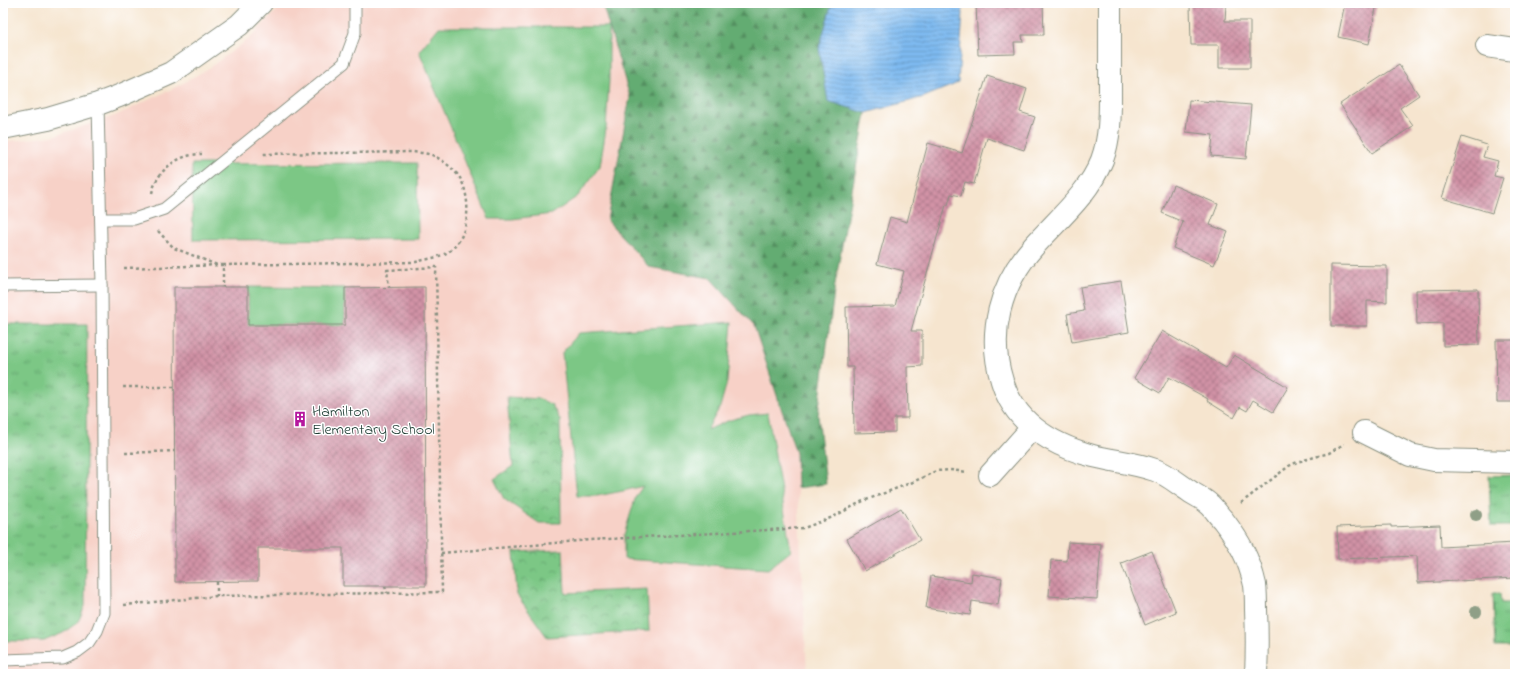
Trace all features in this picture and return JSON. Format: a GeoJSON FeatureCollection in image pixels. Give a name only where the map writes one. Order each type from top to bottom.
{"type":"FeatureCollection","features":[{"type":"Feature","properties":{"kind":"street"},"geometry":{"type":"LineString","coordinates":[[3,128],[48,119],[98,104],[171,73],[238,25],[261,3]]}},
{"type":"Feature","properties":{"kind":"street"},"geometry":{"type":"LineString","coordinates":[[1110,3],[1108,140],[1102,161],[1082,195],[1032,248],[1015,272],[1004,294],[996,324],[996,354],[1002,381],[1016,410],[1032,428],[1062,447],[1092,456],[1156,470],[1210,504],[1239,542],[1248,561],[1255,586],[1257,650],[1256,674]]}},
{"type":"Feature","properties":{"kind":"street"},"geometry":{"type":"LineString","coordinates":[[1487,46],[1515,50]]}},
{"type":"Feature","properties":{"kind":"street"},"geometry":{"type":"LineString","coordinates":[[990,475],[1032,428]]}},
{"type":"Feature","properties":{"kind":"street"},"geometry":{"type":"LineString","coordinates":[[1364,432],[1410,455],[1434,460],[1515,462]]}},
{"type":"Feature","properties":{"kind":"lane"},"geometry":{"type":"LineString","coordinates":[[101,219],[134,219],[164,209],[344,62],[355,33],[355,3]]}},
{"type":"Feature","properties":{"kind":"lane"},"geometry":{"type":"LineString","coordinates":[[3,660],[63,658],[77,652],[89,643],[97,631],[104,613],[102,285],[98,104]]}},
{"type":"Feature","properties":{"kind":"lane"},"geometry":{"type":"LineString","coordinates":[[3,286],[102,285]]}},
{"type":"Feature","properties":{"kind":"path"},"geometry":{"type":"LineString","coordinates":[[124,268],[416,262],[436,257],[449,251],[460,240],[465,228],[467,200],[460,177],[446,164],[434,156],[413,152],[193,154],[180,159],[165,168],[158,178],[152,192],[152,219],[156,229],[174,248],[217,265]]}},
{"type":"Feature","properties":{"kind":"path"},"geometry":{"type":"LineString","coordinates":[[223,287],[224,265]]}},
{"type":"Feature","properties":{"kind":"path"},"geometry":{"type":"LineString","coordinates":[[124,605],[217,596],[442,592],[436,268],[387,270],[389,288]]}},
{"type":"Feature","properties":{"kind":"path"},"geometry":{"type":"LineString","coordinates":[[123,387],[174,386]]}},
{"type":"Feature","properties":{"kind":"path"},"geometry":{"type":"LineString","coordinates":[[1221,518],[1289,466],[1297,462],[1329,453],[1364,432]]}},
{"type":"Feature","properties":{"kind":"path"},"geometry":{"type":"LineString","coordinates":[[125,453],[175,451]]}},
{"type":"Feature","properties":{"kind":"path"},"geometry":{"type":"LineString","coordinates":[[441,553],[590,540],[804,528],[833,517],[861,502],[913,482],[936,471],[950,470],[990,475]]}},
{"type":"Feature","properties":{"kind":"path"},"geometry":{"type":"LineString","coordinates":[[216,582],[217,596]]}},
{"type":"Feature","properties":{"kind":"path"},"geometry":{"type":"LineString","coordinates":[[385,586],[386,593]]}},
{"type":"Feature","properties":{"kind":"shaded area"},"geometry":{"type":"Polygon","coordinates":[[[284,3],[628,3],[754,326],[796,453],[807,674],[3,674],[3,142],[53,136],[115,116],[178,86],[209,68],[249,39],[284,3]]]}},
{"type":"Feature","properties":{"kind":"green space"},"geometry":{"type":"Polygon","coordinates":[[[602,3],[832,3],[819,48],[828,101],[866,113],[835,284],[818,415],[826,484],[797,488],[796,453],[754,326],[710,278],[649,267],[607,220],[630,97],[602,3]]]}},
{"type":"Feature","properties":{"kind":"green space"},"geometry":{"type":"Polygon","coordinates":[[[439,27],[609,27],[609,80],[606,129],[600,166],[578,196],[552,214],[512,219],[489,219],[419,51],[439,27]]]}},
{"type":"Feature","properties":{"kind":"green space"},"geometry":{"type":"Polygon","coordinates":[[[417,163],[418,239],[193,240],[192,164],[417,163]]]}},
{"type":"Feature","properties":{"kind":"green space"},"geometry":{"type":"Polygon","coordinates":[[[248,287],[345,288],[345,325],[248,325],[248,287]]]}},
{"type":"Feature","properties":{"kind":"green space"},"geometry":{"type":"Polygon","coordinates":[[[732,322],[727,382],[720,407],[707,430],[730,420],[749,415],[768,413],[791,551],[768,569],[624,559],[624,535],[636,496],[643,486],[597,496],[577,496],[562,353],[579,333],[732,322]]]}},
{"type":"Feature","properties":{"kind":"green space"},"geometry":{"type":"Polygon","coordinates":[[[3,324],[87,324],[85,606],[78,622],[63,633],[44,641],[3,641],[3,324]]]}},
{"type":"Feature","properties":{"kind":"green space"},"geometry":{"type":"Polygon","coordinates":[[[507,397],[540,399],[552,405],[560,420],[561,523],[539,523],[504,499],[494,479],[513,466],[507,397]]]}},
{"type":"Feature","properties":{"kind":"green space"},"geometry":{"type":"Polygon","coordinates":[[[1515,475],[1515,526],[1491,526],[1489,476],[1515,475]]]}},
{"type":"Feature","properties":{"kind":"green space"},"geometry":{"type":"Polygon","coordinates":[[[563,550],[565,593],[647,589],[649,631],[547,637],[517,595],[514,552],[563,550]]]}},
{"type":"Feature","properties":{"kind":"green space"},"geometry":{"type":"Polygon","coordinates":[[[1493,594],[1500,594],[1501,603],[1515,603],[1515,647],[1495,647],[1493,594]]]}},
{"type":"Feature","properties":{"kind":"water"},"geometry":{"type":"Polygon","coordinates":[[[832,3],[961,3],[963,13],[958,83],[924,97],[866,113],[828,101],[819,48],[832,3]]]}},
{"type":"Feature","properties":{"kind":"building"},"geometry":{"type":"Polygon","coordinates":[[[976,3],[1043,3],[1044,35],[1022,35],[1023,42],[1014,42],[1015,54],[978,55],[976,3]]]}},
{"type":"Feature","properties":{"kind":"building"},"geometry":{"type":"Polygon","coordinates":[[[1345,3],[1377,3],[1369,44],[1338,37],[1345,3]]]}},
{"type":"Feature","properties":{"kind":"building"},"geometry":{"type":"Polygon","coordinates":[[[1190,4],[1226,4],[1225,21],[1250,21],[1250,68],[1219,68],[1219,45],[1191,45],[1190,4]]]}},
{"type":"Feature","properties":{"kind":"building"},"geometry":{"type":"Polygon","coordinates":[[[1399,65],[1419,95],[1400,108],[1413,126],[1372,153],[1340,104],[1399,65]]]}},
{"type":"Feature","properties":{"kind":"building"},"geometry":{"type":"Polygon","coordinates":[[[987,76],[1027,89],[1020,112],[1035,117],[1024,150],[987,138],[974,184],[965,182],[961,196],[951,194],[948,205],[946,205],[911,331],[922,331],[922,366],[907,367],[908,418],[895,418],[895,432],[854,433],[853,367],[847,367],[846,307],[895,306],[904,271],[877,264],[890,217],[907,222],[928,143],[962,153],[987,76]]]}},
{"type":"Feature","properties":{"kind":"building"},"geometry":{"type":"Polygon","coordinates":[[[1189,100],[1251,105],[1246,159],[1211,156],[1213,135],[1186,132],[1189,100]]]}},
{"type":"Feature","properties":{"kind":"building"},"geometry":{"type":"Polygon","coordinates":[[[1462,137],[1487,145],[1483,157],[1498,161],[1494,176],[1503,178],[1492,213],[1442,198],[1462,137]]]}},
{"type":"Feature","properties":{"kind":"building"},"geometry":{"type":"Polygon","coordinates":[[[1173,185],[1218,204],[1210,225],[1228,232],[1214,265],[1173,248],[1183,222],[1162,213],[1173,185]]]}},
{"type":"Feature","properties":{"kind":"building"},"geometry":{"type":"Polygon","coordinates":[[[1331,265],[1387,266],[1387,302],[1367,301],[1367,326],[1331,326],[1331,265]]]}},
{"type":"Feature","properties":{"kind":"building"},"geometry":{"type":"Polygon","coordinates":[[[1121,281],[1129,332],[1072,342],[1067,314],[1084,311],[1080,287],[1121,281]]]}},
{"type":"Feature","properties":{"kind":"building","name":"Hamilton Elementary School"},"geometry":{"type":"Polygon","coordinates":[[[174,287],[248,287],[248,325],[345,325],[345,288],[425,287],[426,586],[343,586],[343,548],[258,548],[258,581],[175,582],[174,287]]]}},
{"type":"Feature","properties":{"kind":"building"},"geometry":{"type":"Polygon","coordinates":[[[1478,289],[1479,345],[1443,346],[1443,323],[1417,324],[1416,290],[1478,289]]]}},
{"type":"Feature","properties":{"kind":"building"},"geometry":{"type":"Polygon","coordinates":[[[1162,331],[1226,368],[1234,355],[1288,387],[1273,412],[1253,400],[1247,411],[1240,407],[1234,418],[1207,401],[1208,399],[1169,377],[1160,393],[1134,378],[1162,331]]]}},
{"type":"Feature","properties":{"kind":"building"},"geometry":{"type":"Polygon","coordinates":[[[1496,340],[1515,340],[1515,402],[1497,402],[1496,340]]]}},
{"type":"Feature","properties":{"kind":"building"},"geometry":{"type":"Polygon","coordinates":[[[901,508],[920,540],[865,571],[847,539],[901,508]]]}},
{"type":"Feature","properties":{"kind":"building"},"geometry":{"type":"Polygon","coordinates":[[[1391,525],[1391,527],[1440,525],[1441,547],[1515,543],[1515,578],[1418,583],[1417,556],[1338,559],[1337,527],[1391,525]]]}},
{"type":"Feature","properties":{"kind":"building"},"geometry":{"type":"Polygon","coordinates":[[[1068,542],[1101,544],[1097,599],[1049,596],[1051,560],[1067,561],[1068,542]]]}},
{"type":"Feature","properties":{"kind":"building"},"geometry":{"type":"Polygon","coordinates":[[[1152,551],[1176,612],[1145,625],[1121,563],[1152,551]]]}},
{"type":"Feature","properties":{"kind":"building"},"geometry":{"type":"Polygon","coordinates":[[[972,573],[1002,578],[998,605],[972,601],[970,615],[926,608],[931,576],[971,582],[972,573]]]}},
{"type":"Feature","properties":{"kind":"place","name":"Hamilton Elementary School"},"geometry":{"type":"Point","coordinates":[300,419]}}]}
